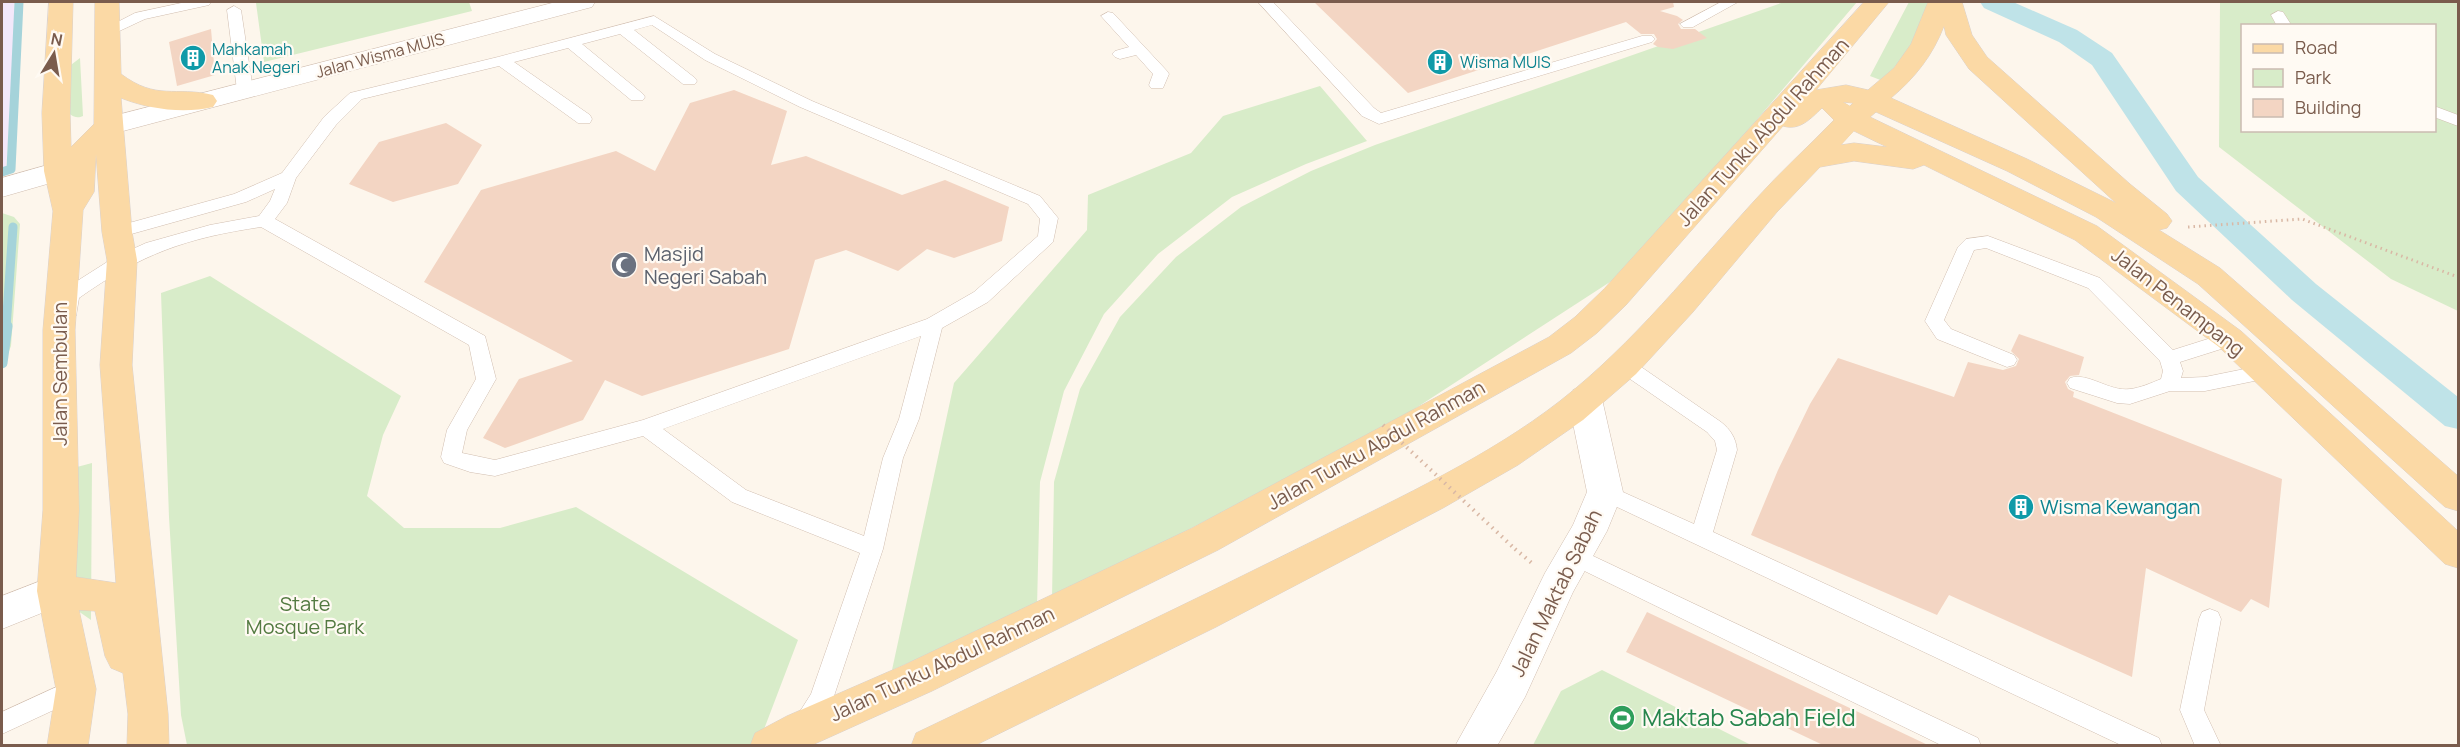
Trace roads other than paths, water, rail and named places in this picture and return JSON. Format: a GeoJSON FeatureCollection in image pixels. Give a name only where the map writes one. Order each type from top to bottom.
{"type":"FeatureCollection","features":[{"type":"Feature","properties":{"kind":"main road","name":"Jalan Sembulan"},"geometry":{"type":"LineString","coordinates":[[61,2],[56,113],[58,171],[68,211],[59,330],[61,510],[56,591],[75,689],[67,746]]}},
{"type":"Feature","properties":{"kind":"main road"},"geometry":{"type":"LineString","coordinates":[[107,2],[108,126],[120,246],[116,365],[143,674],[155,735]]}},
{"type":"Feature","properties":{"kind":"main road","name":"Jalan Tunku Abdul Rahman"},"geometry":{"type":"LineString","coordinates":[[770,746],[801,729],[918,678],[1205,539],[1560,345],[1586,325],[1615,297],[1877,2]]}},
{"type":"Feature","properties":{"kind":"main road"},"geometry":{"type":"LineString","coordinates":[[931,746],[1202,615],[1430,498],[1545,430],[1624,365],[1682,304],[1767,205],[1862,110],[1904,74],[1945,11],[1978,63],[2120,191],[2166,228],[2209,276]]}},
{"type":"Feature","properties":{"kind":"main road"},"geometry":{"type":"LineString","coordinates":[[59,68],[84,45],[108,31]]}},
{"type":"Feature","properties":{"kind":"main road"},"geometry":{"type":"LineString","coordinates":[[1840,46],[1832,73],[1832,105],[1862,110]]}},
{"type":"Feature","properties":{"kind":"main road"},"geometry":{"type":"LineString","coordinates":[[107,76],[134,95],[148,99],[203,101]]}},
{"type":"Feature","properties":{"kind":"main road"},"geometry":{"type":"LineString","coordinates":[[1707,195],[1813,100],[1833,95]]}},
{"type":"Feature","properties":{"kind":"main road","name":"Jalan Penampang"},"geometry":{"type":"LineString","coordinates":[[1862,110],[1978,180],[2086,233],[2230,339],[2458,553]]}},
{"type":"Feature","properties":{"kind":"main road","name":"Jalan Penampang"},"geometry":{"type":"LineString","coordinates":[[1862,110],[2017,165],[2106,210],[2209,276],[2458,497]]}},
{"type":"Feature","properties":{"kind":"main road"},"geometry":{"type":"LineString","coordinates":[[56,113],[108,126]]}},
{"type":"Feature","properties":{"kind":"main road"},"geometry":{"type":"LineString","coordinates":[[68,211],[79,192],[82,152],[108,126]]}},
{"type":"Feature","properties":{"kind":"main road"},"geometry":{"type":"LineString","coordinates":[[1815,159],[1854,152],[1904,158],[1978,180]]}},
{"type":"Feature","properties":{"kind":"main road"},"geometry":{"type":"LineString","coordinates":[[56,591],[111,597],[127,660],[143,674]]}},
{"type":"Feature","properties":{"kind":"street","name":"Jalan Wisma MUIS"},"geometry":{"type":"LineString","coordinates":[[108,126],[583,2]]}},
{"type":"Feature","properties":{"kind":"street"},"geometry":{"type":"LineString","coordinates":[[2,188],[58,171]]}},
{"type":"Feature","properties":{"kind":"street","name":"Jalan Maktab Sabah"},"geometry":{"type":"LineString","coordinates":[[1475,746],[1511,684],[1566,570],[1589,531],[1605,492],[1585,399]]}},
{"type":"Feature","properties":{"kind":"street"},"geometry":{"type":"LineString","coordinates":[[2,613],[56,591]]}},
{"type":"Feature","properties":{"kind":"lane"},"geometry":{"type":"LineString","coordinates":[[108,31],[141,16],[204,2]]}},
{"type":"Feature","properties":{"kind":"lane"},"geometry":{"type":"LineString","coordinates":[[1264,2],[1368,112],[1379,119],[1647,39]]}},
{"type":"Feature","properties":{"kind":"lane"},"geometry":{"type":"LineString","coordinates":[[1688,24],[1731,2]]}},
{"type":"Feature","properties":{"kind":"lane"},"geometry":{"type":"LineString","coordinates":[[234,10],[245,90]]}},
{"type":"Feature","properties":{"kind":"lane"},"geometry":{"type":"LineString","coordinates":[[1108,16],[1161,74],[1157,85]]}},
{"type":"Feature","properties":{"kind":"lane"},"geometry":{"type":"LineString","coordinates":[[120,246],[151,248],[230,225],[264,221],[478,341],[486,379],[457,430],[451,457],[470,464],[495,468],[646,427],[934,324],[981,297],[1047,238],[1049,218],[1034,200],[806,104],[710,57],[654,20],[502,61],[356,96],[330,122],[288,177],[278,203],[264,221]]}},
{"type":"Feature","properties":{"kind":"lane"},"geometry":{"type":"LineString","coordinates":[[622,28],[689,81]]}},
{"type":"Feature","properties":{"kind":"lane"},"geometry":{"type":"LineString","coordinates":[[570,42],[637,97]]}},
{"type":"Feature","properties":{"kind":"lane"},"geometry":{"type":"LineString","coordinates":[[1120,54],[1139,49]]}},
{"type":"Feature","properties":{"kind":"lane"},"geometry":{"type":"LineString","coordinates":[[502,61],[584,119]]}},
{"type":"Feature","properties":{"kind":"lane"},"geometry":{"type":"LineString","coordinates":[[2436,112],[2458,121]]}},
{"type":"Feature","properties":{"kind":"lane"},"geometry":{"type":"LineString","coordinates":[[59,330],[68,322],[70,295],[120,246],[288,177]]}},
{"type":"Feature","properties":{"kind":"lane"},"geometry":{"type":"LineString","coordinates":[[2007,360],[1944,334],[1934,321],[1967,247],[1979,241],[1997,244],[2094,283],[2169,358],[2173,371],[2170,384]]}},
{"type":"Feature","properties":{"kind":"lane"},"geometry":{"type":"LineString","coordinates":[[801,729],[821,699],[872,549],[893,458],[909,419],[934,324]]}},
{"type":"Feature","properties":{"kind":"lane"},"geometry":{"type":"LineString","coordinates":[[2169,358],[2230,339]]}},
{"type":"Feature","properties":{"kind":"lane"},"geometry":{"type":"LineString","coordinates":[[1624,365],[1714,427],[1723,434],[1727,442],[1727,450],[1701,535]]}},
{"type":"Feature","properties":{"kind":"lane"},"geometry":{"type":"LineString","coordinates":[[2077,383],[2130,398],[2170,384],[2188,387],[2203,386],[2264,372]]}},
{"type":"Feature","properties":{"kind":"lane"},"geometry":{"type":"LineString","coordinates":[[646,427],[739,496],[872,549]]}},
{"type":"Feature","properties":{"kind":"lane"},"geometry":{"type":"LineString","coordinates":[[1605,492],[2150,746]]}},
{"type":"Feature","properties":{"kind":"lane"},"geometry":{"type":"LineString","coordinates":[[1566,570],[1970,746]]}},
{"type":"Feature","properties":{"kind":"lane"},"geometry":{"type":"LineString","coordinates":[[2209,746],[2199,730],[2192,710],[2210,619]]}},
{"type":"Feature","properties":{"kind":"lane"},"geometry":{"type":"LineString","coordinates":[[2,723],[75,689]]}},
{"type":"Feature","properties":{"kind":"waterway"},"geometry":{"type":"LineString","coordinates":[[2,172],[11,169],[19,2]]}},
{"type":"Feature","properties":{"kind":"waterway"},"geometry":{"type":"LineString","coordinates":[[1993,2],[2068,36],[2102,59],[2187,184],[2304,292],[2458,416]]}},
{"type":"Feature","properties":{"kind":"waterway"},"geometry":{"type":"LineString","coordinates":[[6,328],[13,227]]}},
{"type":"Feature","properties":{"kind":"waterway"},"geometry":{"type":"LineString","coordinates":[[2,363],[7,326]]}},
{"type":"Feature","properties":{"kind":"place","name":"Mahkamah Anak Negeri"},"geometry":{"type":"Point","coordinates":[193,58]}},
{"type":"Feature","properties":{"kind":"place","name":"Wisma MUIS"},"geometry":{"type":"Point","coordinates":[1440,62]}},
{"type":"Feature","properties":{"kind":"place","name":"Masjid Negeri Sabah"},"geometry":{"type":"Point","coordinates":[624,265]}},
{"type":"Feature","properties":{"kind":"place","name":"Wisma Kewangan"},"geometry":{"type":"Point","coordinates":[2021,507]}},
{"type":"Feature","properties":{"kind":"place","name":"Maktab Sabah Field"},"geometry":{"type":"Point","coordinates":[1622,718]}},
{"type":"Feature","properties":{"kind":"park label","name":"State Mosque Park"},"geometry":{"type":"Point","coordinates":[305,616]}}]}
